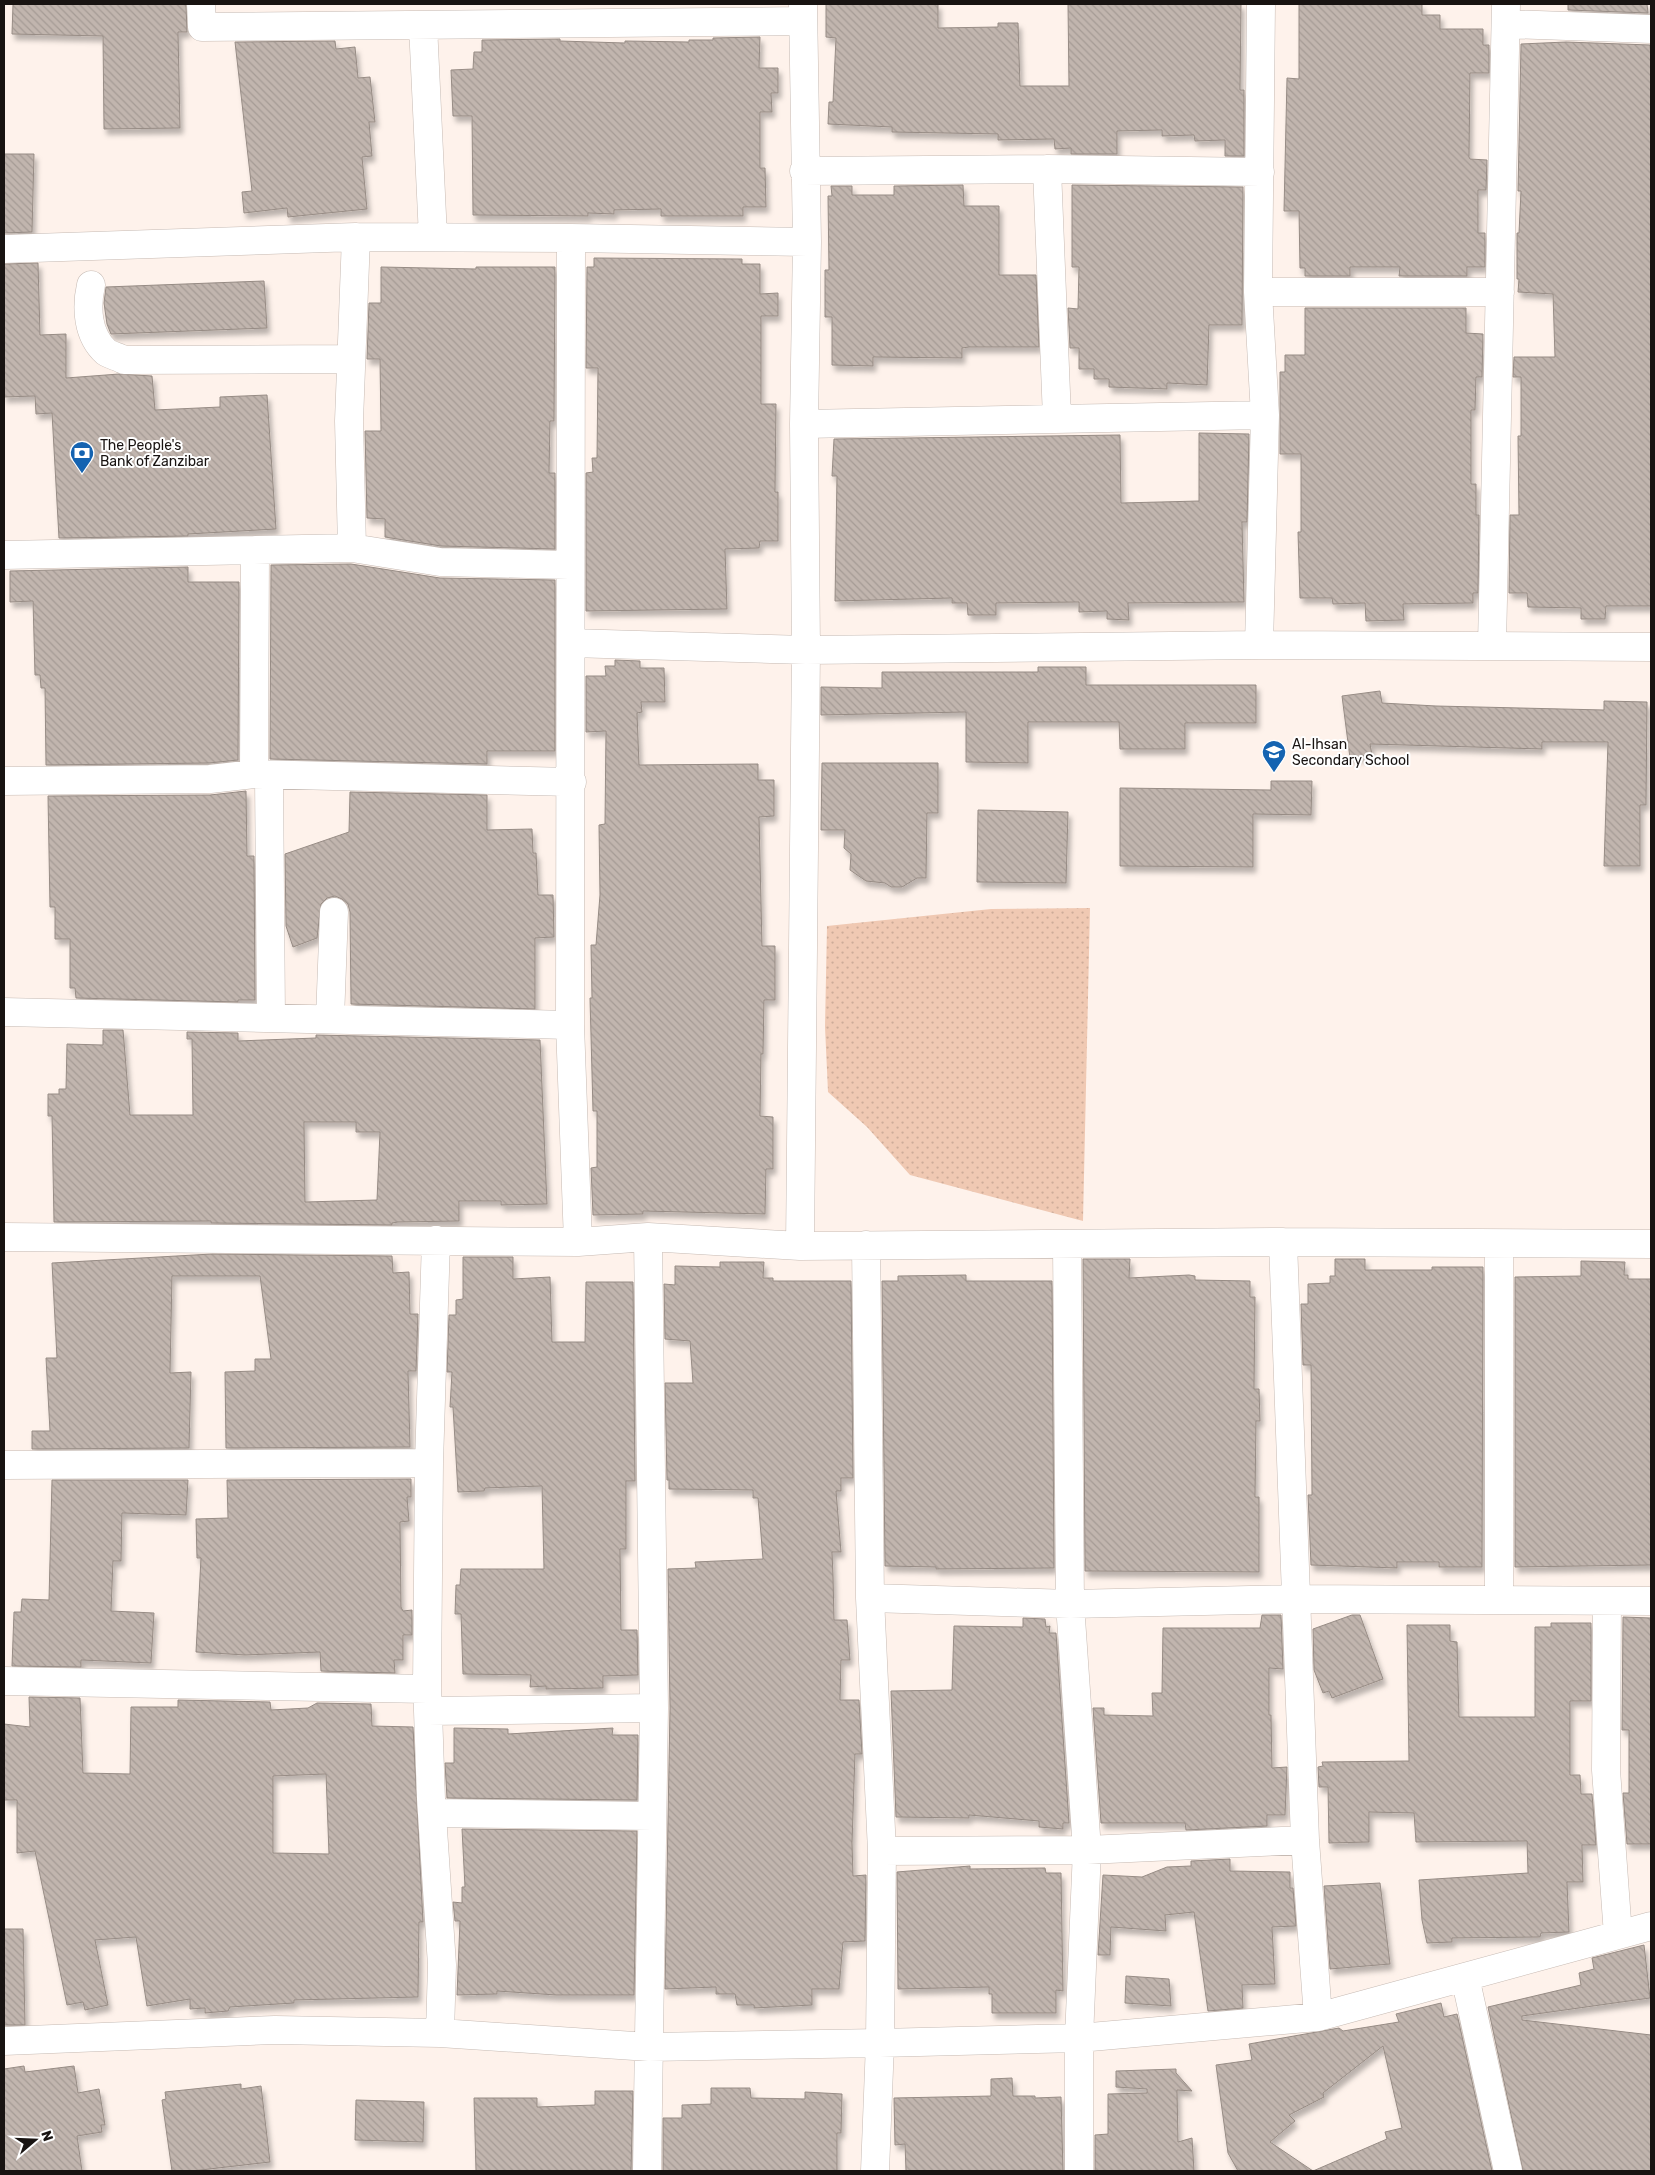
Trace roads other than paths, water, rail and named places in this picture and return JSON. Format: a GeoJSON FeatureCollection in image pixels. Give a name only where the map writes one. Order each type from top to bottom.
{"type":"FeatureCollection","features":[{"type":"Feature","properties":{"kind":"street"},"geometry":{"type":"LineString","coordinates":[[201,4],[202,27],[436,18],[803,13],[804,171],[807,242],[804,424],[806,650],[800,1246]]}},
{"type":"Feature","properties":{"kind":"street"},"geometry":{"type":"LineString","coordinates":[[1259,645],[1265,415],[1258,292],[1261,4]]}},
{"type":"Feature","properties":{"kind":"street"},"geometry":{"type":"LineString","coordinates":[[1492,645],[1507,14],[1651,29]]}},
{"type":"Feature","properties":{"kind":"street"},"geometry":{"type":"LineString","coordinates":[[433,238],[436,18]]}},
{"type":"Feature","properties":{"kind":"street"},"geometry":{"type":"LineString","coordinates":[[804,171],[1047,168],[1260,172]]}},
{"type":"Feature","properties":{"kind":"street"},"geometry":{"type":"LineString","coordinates":[[1047,168],[1056,418]]}},
{"type":"Feature","properties":{"kind":"street"},"geometry":{"type":"LineString","coordinates":[[4,249],[356,237],[807,242]]}},
{"type":"Feature","properties":{"kind":"street"},"geometry":{"type":"LineString","coordinates":[[352,548],[348,421],[356,237]]}},
{"type":"Feature","properties":{"kind":"street"},"geometry":{"type":"LineString","coordinates":[[572,238],[569,566],[572,782],[570,1024],[578,1242]]}},
{"type":"Feature","properties":{"kind":"street"},"geometry":{"type":"LineString","coordinates":[[91,285],[88,296],[90,328],[106,352],[124,360],[351,359]]}},
{"type":"Feature","properties":{"kind":"street"},"geometry":{"type":"LineString","coordinates":[[1258,292],[1500,292]]}},
{"type":"Feature","properties":{"kind":"street"},"geometry":{"type":"LineString","coordinates":[[804,424],[1265,415]]}},
{"type":"Feature","properties":{"kind":"street"},"geometry":{"type":"LineString","coordinates":[[4,555],[352,548],[440,562],[569,566]]}},
{"type":"Feature","properties":{"kind":"street"},"geometry":{"type":"LineString","coordinates":[[255,550],[261,775],[271,1018]]}},
{"type":"Feature","properties":{"kind":"street"},"geometry":{"type":"LineString","coordinates":[[571,643],[806,650],[1259,645],[1651,647]]}},
{"type":"Feature","properties":{"kind":"street"},"geometry":{"type":"LineString","coordinates":[[4,781],[210,779],[261,775],[572,782]]}},
{"type":"Feature","properties":{"kind":"street"},"geometry":{"type":"LineString","coordinates":[[330,1019],[334,912]]}},
{"type":"Feature","properties":{"kind":"street"},"geometry":{"type":"LineString","coordinates":[[4,1012],[570,1024]]}},
{"type":"Feature","properties":{"kind":"street"},"geometry":{"type":"LineString","coordinates":[[4,1236],[578,1242],[648,1238],[800,1246],[1283,1242],[1651,1244]]}},
{"type":"Feature","properties":{"kind":"street"},"geometry":{"type":"LineString","coordinates":[[647,2171],[654,1708],[648,1238]]}},
{"type":"Feature","properties":{"kind":"street"},"geometry":{"type":"LineString","coordinates":[[436,1240],[429,1463],[428,1700],[432,1814],[442,1965],[440,2033]]}},
{"type":"Feature","properties":{"kind":"street"},"geometry":{"type":"LineString","coordinates":[[1283,1242],[1305,1840],[1318,2017]]}},
{"type":"Feature","properties":{"kind":"street"},"geometry":{"type":"LineString","coordinates":[[1067,1244],[1070,1604],[1087,1850],[1079,2038],[1079,2171]]}},
{"type":"Feature","properties":{"kind":"street"},"geometry":{"type":"LineString","coordinates":[[1499,1244],[1499,1600]]}},
{"type":"Feature","properties":{"kind":"street"},"geometry":{"type":"LineString","coordinates":[[866,1245],[870,1598],[882,1851],[880,2043],[876,2171]]}},
{"type":"Feature","properties":{"kind":"street"},"geometry":{"type":"LineString","coordinates":[[4,1465],[429,1463]]}},
{"type":"Feature","properties":{"kind":"street"},"geometry":{"type":"LineString","coordinates":[[870,1598],[1070,1604],[1297,1600],[1651,1601]]}},
{"type":"Feature","properties":{"kind":"street"},"geometry":{"type":"LineString","coordinates":[[1606,1601],[1606,1770],[1618,1935]]}},
{"type":"Feature","properties":{"kind":"street"},"geometry":{"type":"LineString","coordinates":[[4,1681],[654,1708]]}},
{"type":"Feature","properties":{"kind":"street"},"geometry":{"type":"LineString","coordinates":[[432,1814],[652,1816]]}},
{"type":"Feature","properties":{"kind":"street"},"geometry":{"type":"LineString","coordinates":[[882,1851],[1087,1850],[1305,1840]]}},
{"type":"Feature","properties":{"kind":"street"},"geometry":{"type":"LineString","coordinates":[[4,2041],[275,2030],[440,2033],[649,2047],[1079,2038],[1318,2017],[1651,1926]]}},
{"type":"Feature","properties":{"kind":"street"},"geometry":{"type":"LineString","coordinates":[[1465,1977],[1508,2171]]}},
{"type":"Feature","properties":{"kind":"place","name":"The People's Bank of Zanzibar"},"geometry":{"type":"Point","coordinates":[82,474]}},
{"type":"Feature","properties":{"kind":"place","name":"Al-Ihsan Secondary School"},"geometry":{"type":"Point","coordinates":[1274,773]}}]}
